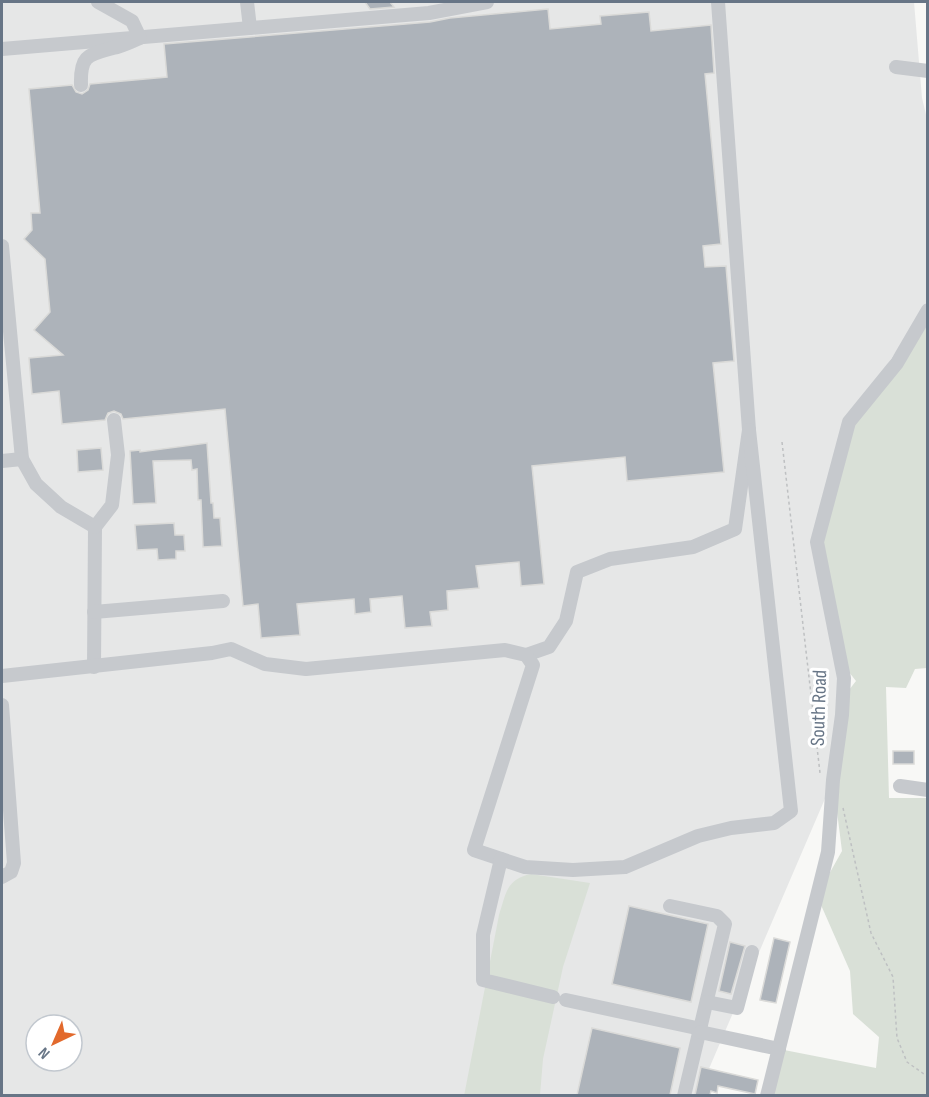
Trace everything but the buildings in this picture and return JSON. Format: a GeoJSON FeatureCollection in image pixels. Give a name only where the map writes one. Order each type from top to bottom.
{"type":"FeatureCollection","features":[{"type":"Feature","properties":{"kind":"street"},"geometry":{"type":"LineString","coordinates":[[98,2],[132,21],[140,38]]}},
{"type":"Feature","properties":{"kind":"street"},"geometry":{"type":"LineString","coordinates":[[247,2],[250,28]]}},
{"type":"Feature","properties":{"kind":"street"},"geometry":{"type":"LineString","coordinates":[[394,2],[397,16]]}},
{"type":"Feature","properties":{"kind":"street"},"geometry":{"type":"LineString","coordinates":[[2,49],[429,13],[487,2]]}},
{"type":"Feature","properties":{"kind":"street"},"geometry":{"type":"LineString","coordinates":[[526,655],[534,665],[474,850],[525,867],[573,870],[625,867],[698,836],[731,828],[774,823],[791,811],[750,430],[718,2]]}},
{"type":"Feature","properties":{"kind":"street"},"geometry":{"type":"LineString","coordinates":[[81,85],[80,70],[84,60],[92,53],[116,48],[140,38]]}},
{"type":"Feature","properties":{"kind":"street"},"geometry":{"type":"LineString","coordinates":[[896,67],[927,71]]}},
{"type":"Feature","properties":{"kind":"street"},"geometry":{"type":"LineString","coordinates":[[2,246],[3,280],[22,459],[36,484],[61,507],[95,526]]}},
{"type":"Feature","properties":{"kind":"street","name":"South Road"},"geometry":{"type":"LineString","coordinates":[[767,1095],[828,852],[833,780],[842,715],[844,678],[817,542],[849,422],[897,363],[927,310]]}},
{"type":"Feature","properties":{"kind":"street"},"geometry":{"type":"LineString","coordinates":[[94,667],[95,526],[112,505],[118,455],[114,420]]}},
{"type":"Feature","properties":{"kind":"street"},"geometry":{"type":"LineString","coordinates":[[2,676],[231,650],[264,664],[306,669],[505,650],[526,655],[549,647],[566,621],[578,572],[610,559],[693,547],[735,529],[750,430]]}},
{"type":"Feature","properties":{"kind":"street"},"geometry":{"type":"LineString","coordinates":[[2,461],[22,459]]}},
{"type":"Feature","properties":{"kind":"street"},"geometry":{"type":"LineString","coordinates":[[94,612],[223,602]]}},
{"type":"Feature","properties":{"kind":"street"},"geometry":{"type":"LineString","coordinates":[[2,705],[14,863],[11,872],[2,877]]}},
{"type":"Feature","properties":{"kind":"street"},"geometry":{"type":"LineString","coordinates":[[900,786],[927,790]]}},
{"type":"Feature","properties":{"kind":"street"},"geometry":{"type":"LineString","coordinates":[[501,859],[483,935],[483,980],[779,1049]]}},
{"type":"Feature","properties":{"kind":"street"},"geometry":{"type":"LineString","coordinates":[[670,906],[717,916],[724,924],[684,1095]]}},
{"type":"Feature","properties":{"kind":"street"},"geometry":{"type":"LineString","coordinates":[[707,1002],[737,1008],[752,952]]}},
{"type":"Feature","properties":{"kind":"shaded area"},"geometry":{"type":"Polygon","coordinates":[[[2,2],[914,2],[922,98],[928,123],[927,299],[923,311],[849,422],[844,678],[833,780],[705,1078],[700,1095],[2,1096],[2,2]]]}},
{"type":"Feature","properties":{"kind":"shaded area"},"geometry":{"type":"Polygon","coordinates":[[[927,310],[927,668],[915,669],[906,688],[886,687],[889,798],[927,798],[927,1095],[767,1096],[779,1049],[876,1068],[879,1037],[853,1014],[850,971],[821,905],[828,876],[842,851],[833,780],[849,690],[856,681],[849,672],[822,530],[849,422],[927,310]]]}},
{"type":"Feature","properties":{"kind":"shaded area"},"geometry":{"type":"Polygon","coordinates":[[[531,874],[590,883],[563,967],[543,1059],[540,1095],[464,1096],[499,915],[508,888],[516,880],[531,874]]]}}]}
